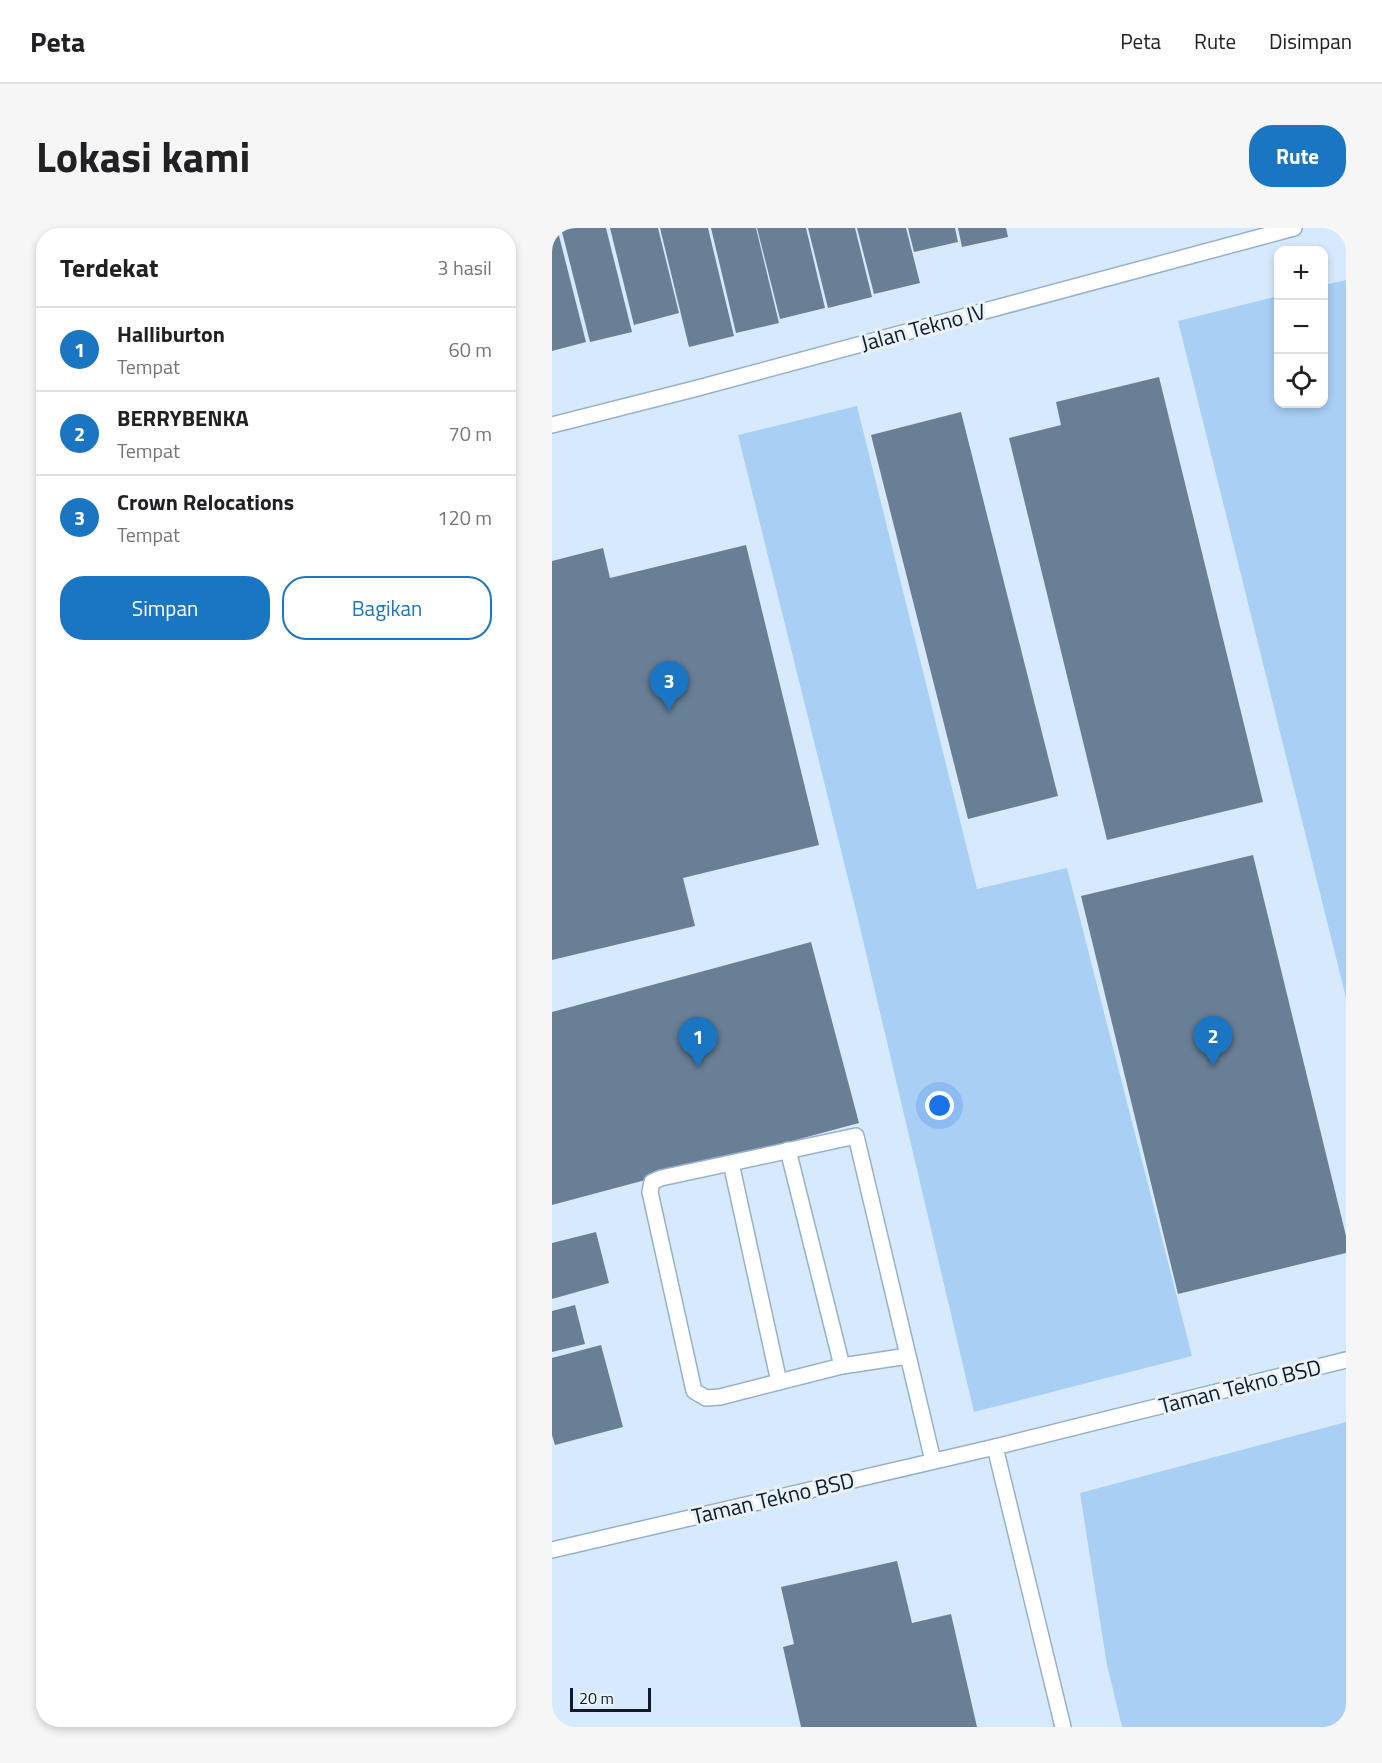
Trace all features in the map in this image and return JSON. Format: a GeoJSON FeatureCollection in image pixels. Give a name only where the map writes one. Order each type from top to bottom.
{"type":"FeatureCollection","features":[{"type":"Feature","properties":{"kind":"lane","name":"Jalan Tekno IV"},"geometry":{"type":"LineString","coordinates":[[552,425],[1294,228]]}},
{"type":"Feature","properties":{"kind":"lane"},"geometry":{"type":"LineString","coordinates":[[908,1356],[842,1366],[720,1397],[706,1398],[694,1391],[650,1192],[652,1182],[661,1178],[856,1136],[933,1461]]}},
{"type":"Feature","properties":{"kind":"lane"},"geometry":{"type":"LineString","coordinates":[[788,1150],[842,1366]]}},
{"type":"Feature","properties":{"kind":"lane"},"geometry":{"type":"LineString","coordinates":[[731,1163],[779,1382]]}},
{"type":"Feature","properties":{"kind":"lane","name":"Taman Tekno BSD"},"geometry":{"type":"LineString","coordinates":[[552,1550],[995,1447],[1346,1360]]}},
{"type":"Feature","properties":{"kind":"lane"},"geometry":{"type":"LineString","coordinates":[[995,1447],[1063,1727]]}},
{"type":"Feature","properties":{"kind":"shaded area"},"geometry":{"type":"Polygon","coordinates":[[[552,228],[1346,228],[1346,1727],[552,1727],[552,228]]]}},
{"type":"Feature","properties":{"kind":"shaded area"},"geometry":{"type":"Polygon","coordinates":[[[1346,280],[1346,998],[1178,321],[1274,297],[1274,408],[1328,408],[1328,284],[1346,280]]]}},
{"type":"Feature","properties":{"kind":"shaded area"},"geometry":{"type":"Polygon","coordinates":[[[857,406],[977,889],[1067,868],[1192,1356],[974,1412],[858,919],[738,435],[857,406]]]}},
{"type":"Feature","properties":{"kind":"shaded area"},"geometry":{"type":"Polygon","coordinates":[[[1346,1422],[1346,1727],[1122,1727],[1107,1665],[1080,1493],[1346,1422]]]}},
{"type":"Feature","properties":{"kind":"building"},"geometry":{"type":"Polygon","coordinates":[[[552,228],[557,228],[586,342],[552,351],[552,228]]]}},
{"type":"Feature","properties":{"kind":"building"},"geometry":{"type":"Polygon","coordinates":[[[561,228],[606,228],[632,332],[590,342],[561,228]]]}},
{"type":"Feature","properties":{"kind":"building"},"geometry":{"type":"Polygon","coordinates":[[[610,228],[658,228],[679,313],[634,325],[610,228]]]}},
{"type":"Feature","properties":{"kind":"building"},"geometry":{"type":"Polygon","coordinates":[[[660,228],[708,228],[734,336],[689,347],[660,228]]]}},
{"type":"Feature","properties":{"kind":"building"},"geometry":{"type":"Polygon","coordinates":[[[711,228],[756,228],[779,323],[736,333],[711,228]]]}},
{"type":"Feature","properties":{"kind":"building"},"geometry":{"type":"Polygon","coordinates":[[[757,228],[806,228],[825,308],[780,319],[757,228]]]}},
{"type":"Feature","properties":{"kind":"building"},"geometry":{"type":"Polygon","coordinates":[[[808,228],[855,228],[872,297],[828,308],[808,228]]]}},
{"type":"Feature","properties":{"kind":"building"},"geometry":{"type":"Polygon","coordinates":[[[857,228],[906,228],[920,283],[874,294],[857,228]]]}},
{"type":"Feature","properties":{"kind":"building"},"geometry":{"type":"Polygon","coordinates":[[[908,228],[955,228],[958,242],[914,252],[908,228]]]}},
{"type":"Feature","properties":{"kind":"building"},"geometry":{"type":"Polygon","coordinates":[[[958,228],[1006,228],[1008,237],[962,247],[958,228]]]}},
{"type":"Feature","properties":{"kind":"building"},"geometry":{"type":"Polygon","coordinates":[[[1159,377],[1263,802],[1107,840],[1009,438],[1061,425],[1056,402],[1159,377]]]}},
{"type":"Feature","properties":{"kind":"building"},"geometry":{"type":"Polygon","coordinates":[[[961,412],[1058,796],[968,819],[871,435],[961,412]]]}},
{"type":"Feature","properties":{"kind":"building"},"geometry":{"type":"Polygon","coordinates":[[[746,545],[819,845],[683,878],[695,926],[552,960],[552,561],[603,548],[610,578],[746,545]]]}},
{"type":"Feature","properties":{"kind":"building"},"geometry":{"type":"Polygon","coordinates":[[[1253,855],[1346,1236],[1346,1253],[1178,1294],[1081,896],[1253,855]]]}},
{"type":"Feature","properties":{"kind":"building"},"geometry":{"type":"Polygon","coordinates":[[[811,942],[859,1123],[552,1205],[552,1012],[811,942]]]}},
{"type":"Feature","properties":{"kind":"building"},"geometry":{"type":"Polygon","coordinates":[[[596,1232],[609,1283],[552,1299],[552,1243],[596,1232]]]}},
{"type":"Feature","properties":{"kind":"building"},"geometry":{"type":"Polygon","coordinates":[[[575,1305],[585,1344],[552,1352],[552,1311],[575,1305]]]}},
{"type":"Feature","properties":{"kind":"building"},"geometry":{"type":"Polygon","coordinates":[[[601,1345],[623,1427],[555,1445],[552,1435],[552,1358],[601,1345]]]}},
{"type":"Feature","properties":{"kind":"building"},"geometry":{"type":"Polygon","coordinates":[[[897,1561],[912,1623],[951,1614],[977,1727],[801,1727],[783,1647],[794,1644],[781,1587],[897,1561]]]}},
{"type":"Feature","properties":{"kind":"place","name":"Crown Relocations"},"geometry":{"type":"Point","coordinates":[669,711]}},
{"type":"Feature","properties":{"kind":"place","name":"BERRYBENKA"},"geometry":{"type":"Point","coordinates":[1213,1066]}},
{"type":"Feature","properties":{"kind":"place","name":"Halliburton"},"geometry":{"type":"Point","coordinates":[698,1067]}}]}
